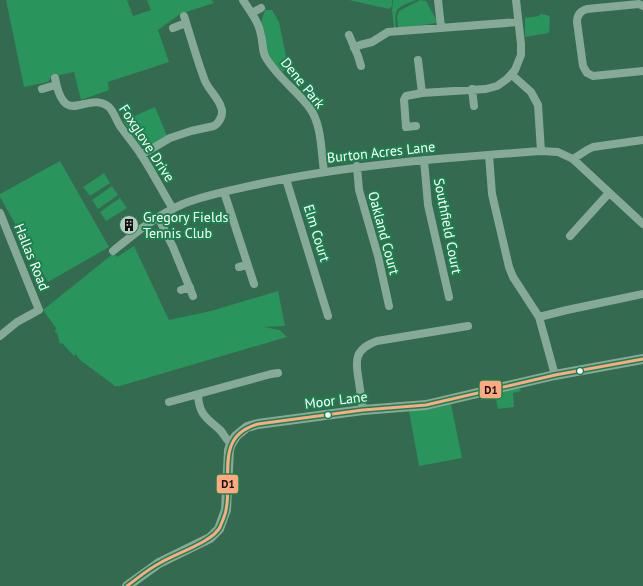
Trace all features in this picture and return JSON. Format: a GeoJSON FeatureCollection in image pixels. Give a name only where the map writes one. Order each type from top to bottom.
{"type":"FeatureCollection","features":[{"type":"Feature","properties":{"kind":"street","name":"Dene Park"},"geometry":{"type":"LineString","coordinates":[[243,0],[258,24],[262,34],[262,48],[265,56],[309,107],[315,118],[324,172]]}},
{"type":"Feature","properties":{"kind":"street"},"geometry":{"type":"LineString","coordinates":[[438,0],[441,27]]}},
{"type":"Feature","properties":{"kind":"street"},"geometry":{"type":"LineString","coordinates":[[416,126],[406,127],[404,100],[406,96],[422,93],[497,86],[512,75],[518,66],[521,55],[516,0]]}},
{"type":"Feature","properties":{"kind":"street"},"geometry":{"type":"LineString","coordinates":[[641,5],[587,9],[580,12],[577,22],[583,66],[587,73],[593,76],[643,71]]}},
{"type":"Feature","properties":{"kind":"street"},"geometry":{"type":"LineString","coordinates":[[252,14],[261,8]]}},
{"type":"Feature","properties":{"kind":"street"},"geometry":{"type":"LineString","coordinates":[[141,155],[170,138],[191,131],[214,126],[220,119],[222,112],[221,107],[206,82],[185,20],[173,28]]}},
{"type":"Feature","properties":{"kind":"street"},"geometry":{"type":"LineString","coordinates":[[354,48],[360,44],[372,42],[388,32],[518,22]]}},
{"type":"Feature","properties":{"kind":"street"},"geometry":{"type":"LineString","coordinates":[[349,35],[361,66]]}},
{"type":"Feature","properties":{"kind":"street"},"geometry":{"type":"LineString","coordinates":[[418,60],[422,93]]}},
{"type":"Feature","properties":{"kind":"street"},"geometry":{"type":"LineString","coordinates":[[512,75],[530,92],[538,105],[541,151]]}},
{"type":"Feature","properties":{"kind":"street","name":"Foxglove Drive"},"geometry":{"type":"LineString","coordinates":[[42,89],[55,82],[60,98],[70,105],[76,106],[94,102],[102,103],[110,108],[120,126],[141,155],[173,209]]}},
{"type":"Feature","properties":{"kind":"street"},"geometry":{"type":"LineString","coordinates":[[472,89],[474,106]]}},
{"type":"Feature","properties":{"kind":"street"},"geometry":{"type":"LineString","coordinates":[[572,159],[593,147],[643,140]]}},
{"type":"Feature","properties":{"kind":"street","name":"Burton Acres Lane"},"geometry":{"type":"LineString","coordinates":[[113,251],[136,232],[173,209],[198,199],[224,192],[357,166],[541,151],[558,152],[572,159],[643,224]]}},
{"type":"Feature","properties":{"kind":"street"},"geometry":{"type":"LineString","coordinates":[[489,155],[492,194],[508,267],[539,317],[555,375]]}},
{"type":"Feature","properties":{"kind":"street","name":"Southfield Court"},"geometry":{"type":"LineString","coordinates":[[424,160],[428,205],[449,297]]}},
{"type":"Feature","properties":{"kind":"street","name":"Oakland Court"},"geometry":{"type":"LineString","coordinates":[[357,166],[359,190],[378,256],[389,306]]}},
{"type":"Feature","properties":{"kind":"street","name":"Elm Court"},"geometry":{"type":"LineString","coordinates":[[286,179],[320,297],[328,316]]}},
{"type":"Feature","properties":{"kind":"street"},"geometry":{"type":"LineString","coordinates":[[224,192],[254,284]]}},
{"type":"Feature","properties":{"kind":"street"},"geometry":{"type":"LineString","coordinates":[[570,236],[609,193]]}},
{"type":"Feature","properties":{"kind":"street","name":"Hallas Road"},"geometry":{"type":"LineString","coordinates":[[0,213],[39,310],[17,322],[0,336]]}},
{"type":"Feature","properties":{"kind":"street"},"geometry":{"type":"LineString","coordinates":[[158,217],[173,247],[193,296]]}},
{"type":"Feature","properties":{"kind":"street"},"geometry":{"type":"LineString","coordinates":[[239,267],[247,265]]}},
{"type":"Feature","properties":{"kind":"street"},"geometry":{"type":"LineString","coordinates":[[180,290],[190,287]]}},
{"type":"Feature","properties":{"kind":"street"},"geometry":{"type":"LineString","coordinates":[[539,317],[643,294]]}},
{"type":"Feature","properties":{"kind":"street"},"geometry":{"type":"LineString","coordinates":[[363,410],[356,366],[357,357],[365,346],[377,341],[468,326]]}},
{"type":"Feature","properties":{"kind":"street","name":"Moor Lane"},"geometry":{"type":"LineString","coordinates":[[231,444],[236,436],[244,429],[258,424],[363,410],[426,405],[555,375],[643,359]]}},
{"type":"Feature","properties":{"kind":"street"},"geometry":{"type":"LineString","coordinates":[[175,403],[198,395],[278,373]]}},
{"type":"Feature","properties":{"kind":"street"},"geometry":{"type":"LineString","coordinates":[[127,586],[159,563],[210,538],[219,529],[226,510],[229,450],[231,444],[221,431],[210,423],[204,415],[199,406],[198,395]]}},
{"type":"Feature","properties":{"kind":"green space"},"geometry":{"type":"Polygon","coordinates":[[[6,0],[127,0],[133,16],[151,10],[147,0],[212,0],[214,3],[180,14],[158,30],[169,62],[108,82],[109,90],[81,100],[74,72],[51,77],[48,82],[24,87],[6,0]]]}},
{"type":"Feature","properties":{"kind":"green space"},"geometry":{"type":"Polygon","coordinates":[[[349,0],[392,0],[392,6],[389,9],[349,0]]]}},
{"type":"Feature","properties":{"kind":"green space"},"geometry":{"type":"Polygon","coordinates":[[[393,0],[416,0],[398,9],[396,12],[396,28],[394,29],[392,10],[393,0]]]}},
{"type":"Feature","properties":{"kind":"green space"},"geometry":{"type":"Polygon","coordinates":[[[420,0],[426,1],[437,21],[436,23],[401,28],[398,27],[397,16],[399,11],[420,0]]]}},
{"type":"Feature","properties":{"kind":"green space"},"geometry":{"type":"Polygon","coordinates":[[[265,10],[272,10],[279,22],[288,66],[283,72],[273,63],[266,53],[264,46],[265,33],[261,22],[265,10]]]}},
{"type":"Feature","properties":{"kind":"green space"},"geometry":{"type":"Polygon","coordinates":[[[540,14],[550,17],[549,33],[525,37],[525,18],[539,16],[540,14]]]}},
{"type":"Feature","properties":{"kind":"green space"},"geometry":{"type":"Polygon","coordinates":[[[155,107],[167,136],[147,147],[141,146],[123,121],[155,107]]]}},
{"type":"Feature","properties":{"kind":"green space"},"geometry":{"type":"Polygon","coordinates":[[[60,161],[109,247],[48,282],[0,197],[0,194],[60,161]]]}},
{"type":"Feature","properties":{"kind":"green space"},"geometry":{"type":"Polygon","coordinates":[[[104,173],[110,183],[90,196],[83,187],[104,173]]]}},
{"type":"Feature","properties":{"kind":"green space"},"geometry":{"type":"Polygon","coordinates":[[[112,186],[118,195],[98,209],[92,200],[112,186]]]}},
{"type":"Feature","properties":{"kind":"green space"},"geometry":{"type":"Polygon","coordinates":[[[120,198],[127,208],[106,221],[100,212],[120,198]]]}},
{"type":"Feature","properties":{"kind":"green space"},"geometry":{"type":"Polygon","coordinates":[[[134,246],[169,320],[211,311],[278,291],[285,326],[264,327],[280,330],[287,337],[120,386],[115,386],[80,360],[76,354],[74,356],[62,343],[60,344],[57,333],[55,332],[56,328],[43,310],[114,253],[117,257],[134,246]]]}},
{"type":"Feature","properties":{"kind":"green space"},"geometry":{"type":"Polygon","coordinates":[[[519,388],[521,391],[513,393],[514,407],[498,409],[495,394],[519,388]]]}},
{"type":"Feature","properties":{"kind":"green space"},"geometry":{"type":"Polygon","coordinates":[[[451,404],[462,458],[419,466],[409,411],[451,404]]]}},
{"type":"Feature","properties":{"kind":"transit line","name":"D1"},"geometry":{"type":"LineString","coordinates":[[127,586],[166,559],[210,538],[220,527],[226,510],[228,497],[228,459],[230,448],[235,438],[244,430],[258,424],[363,410],[426,405],[555,375],[643,359]]}},
{"type":"Feature","properties":{"kind":"place","name":"Gregory Fields Tennis Club"},"geometry":{"type":"Point","coordinates":[129,225]}}]}
